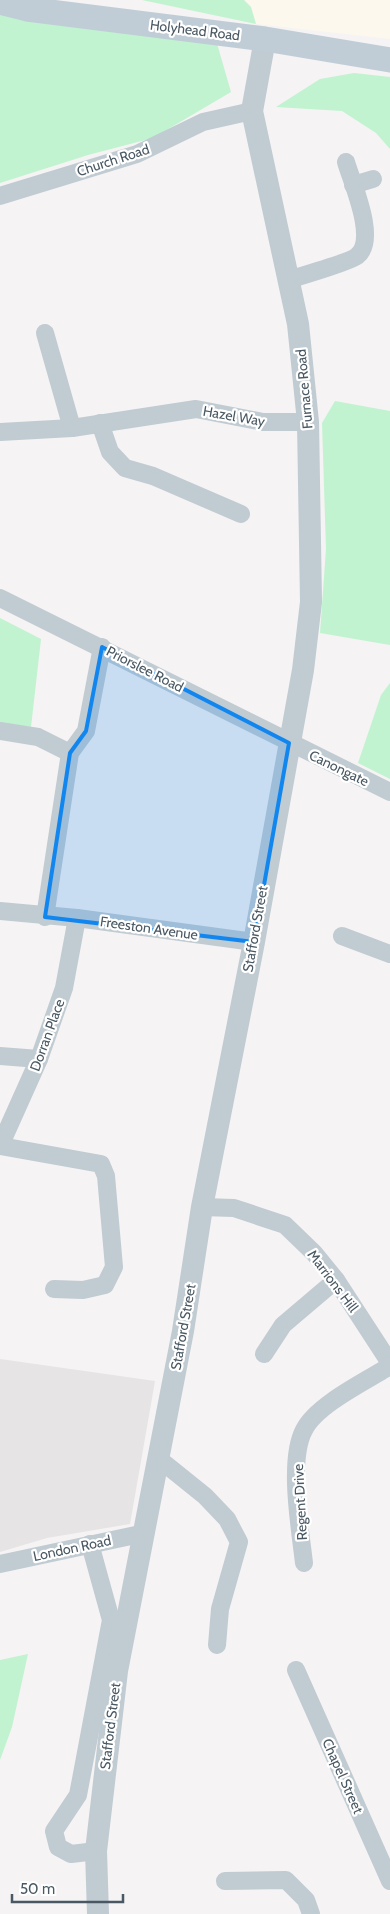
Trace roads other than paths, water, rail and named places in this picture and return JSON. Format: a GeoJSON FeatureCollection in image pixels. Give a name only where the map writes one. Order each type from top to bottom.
{"type":"FeatureCollection","features":[{"type":"Feature","properties":{"kind":"main road","name":"Holyhead Road"},"geometry":{"type":"LineString","coordinates":[[0,2],[27,9],[265,39],[390,60]]}},
{"type":"Feature","properties":{"kind":"street","name":"Furnace Road"},"geometry":{"type":"LineString","coordinates":[[265,39],[252,111],[298,324],[308,422],[311,602],[303,670],[289,743]]}},
{"type":"Feature","properties":{"kind":"street","name":"Church Road"},"geometry":{"type":"LineString","coordinates":[[0,196],[137,154],[203,122],[252,111]]}},
{"type":"Feature","properties":{"kind":"street"},"geometry":{"type":"LineString","coordinates":[[288,280],[357,256],[366,244],[366,226],[346,162]]}},
{"type":"Feature","properties":{"kind":"street"},"geometry":{"type":"LineString","coordinates":[[353,185],[373,179]]}},
{"type":"Feature","properties":{"kind":"street"},"geometry":{"type":"LineString","coordinates":[[45,333],[72,428]]}},
{"type":"Feature","properties":{"kind":"street","name":"Hazel Way"},"geometry":{"type":"LineString","coordinates":[[0,432],[72,428],[196,409],[263,422],[308,422]]}},
{"type":"Feature","properties":{"kind":"street"},"geometry":{"type":"LineString","coordinates":[[100,423],[110,452],[125,468],[153,476],[241,514]]}},
{"type":"Feature","properties":{"kind":"street","name":"Priorslee Road"},"geometry":{"type":"LineString","coordinates":[[0,598],[102,647],[289,743]]}},
{"type":"Feature","properties":{"kind":"street"},"geometry":{"type":"LineString","coordinates":[[45,917],[70,753],[86,731],[102,647]]}},
{"type":"Feature","properties":{"kind":"street"},"geometry":{"type":"LineString","coordinates":[[0,731],[38,737],[70,753]]}},
{"type":"Feature","properties":{"kind":"street","name":"Canongate"},"geometry":{"type":"LineString","coordinates":[[289,743],[390,792]]}},
{"type":"Feature","properties":{"kind":"street","name":"Stafford Street"},"geometry":{"type":"LineString","coordinates":[[98,1914],[96,1851],[117,1671],[183,1331],[202,1207],[254,942],[289,743]]}},
{"type":"Feature","properties":{"kind":"street","name":"Freeston Avenue"},"geometry":{"type":"LineString","coordinates":[[0,911],[45,917],[77,918],[254,942]]}},
{"type":"Feature","properties":{"kind":"street","name":"Dorran Place"},"geometry":{"type":"LineString","coordinates":[[0,1146],[39,1059],[64,988],[77,918]]}},
{"type":"Feature","properties":{"kind":"street"},"geometry":{"type":"LineString","coordinates":[[342,936],[390,954]]}},
{"type":"Feature","properties":{"kind":"street"},"geometry":{"type":"LineString","coordinates":[[0,1056],[39,1059]]}},
{"type":"Feature","properties":{"kind":"street"},"geometry":{"type":"LineString","coordinates":[[0,1146],[101,1164],[106,1176],[114,1267],[105,1285],[83,1290],[54,1289]]}},
{"type":"Feature","properties":{"kind":"street","name":"Marrions Hill"},"geometry":{"type":"LineString","coordinates":[[202,1207],[234,1208],[285,1225],[314,1253],[336,1280],[390,1364]]}},
{"type":"Feature","properties":{"kind":"street"},"geometry":{"type":"LineString","coordinates":[[264,1354],[284,1325],[336,1280]]}},
{"type":"Feature","properties":{"kind":"street","name":"Regent Drive"},"geometry":{"type":"LineString","coordinates":[[304,1563],[297,1498],[297,1449],[304,1428],[328,1404],[390,1364]]}},
{"type":"Feature","properties":{"kind":"street"},"geometry":{"type":"LineString","coordinates":[[159,1459],[205,1496],[227,1519],[238,1542],[220,1609],[217,1645]]}},
{"type":"Feature","properties":{"kind":"street","name":"London Road"},"geometry":{"type":"LineString","coordinates":[[0,1564],[145,1533]]}},
{"type":"Feature","properties":{"kind":"street"},"geometry":{"type":"LineString","coordinates":[[90,1544],[111,1620],[78,1795],[54,1831],[58,1848],[71,1854],[96,1851]]}},
{"type":"Feature","properties":{"kind":"street","name":"Chapel Street"},"geometry":{"type":"LineString","coordinates":[[296,1670],[390,1881]]}},
{"type":"Feature","properties":{"kind":"street"},"geometry":{"type":"LineString","coordinates":[[225,1882],[286,1880],[306,1900],[311,1914]]}}]}
